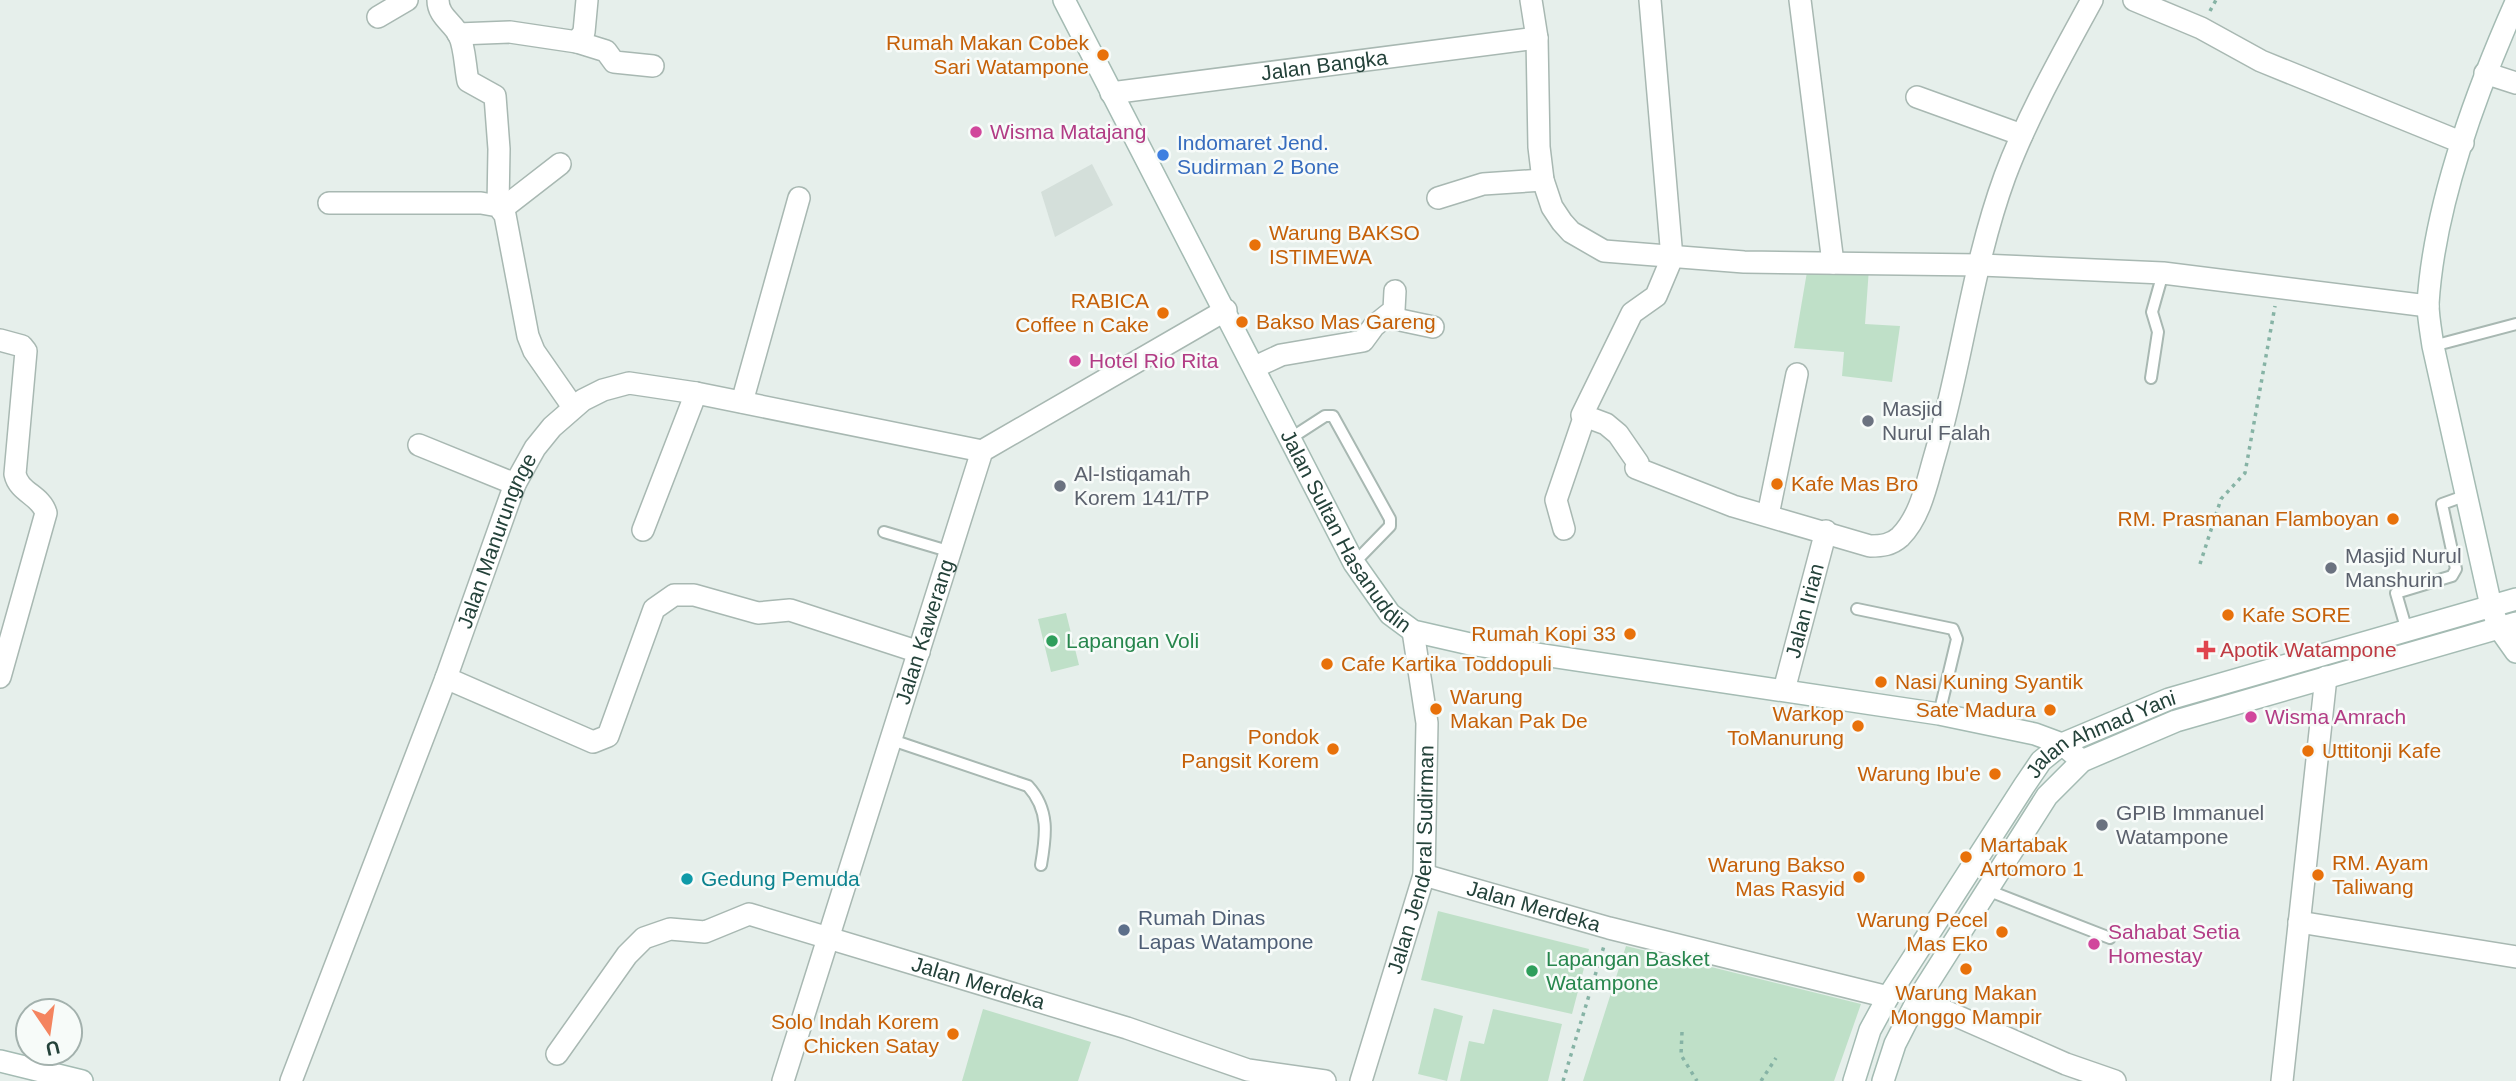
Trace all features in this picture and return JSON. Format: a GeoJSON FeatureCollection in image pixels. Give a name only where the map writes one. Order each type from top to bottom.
{"type":"FeatureCollection","features":[{"type":"Feature","properties":{"kind":"street"},"geometry":{"type":"LineString","coordinates":[[378,17],[407,0]]}},
{"type":"Feature","properties":{"kind":"street"},"geometry":{"type":"LineString","coordinates":[[438,0],[438,6],[448,24],[458,34],[468,81],[495,96],[498,107],[500,207],[528,335],[534,351],[573,407]]}},
{"type":"Feature","properties":{"kind":"street"},"geometry":{"type":"LineString","coordinates":[[577,41],[584,32],[587,0]]}},
{"type":"Feature","properties":{"kind":"street","name":"Jalan Sultan Hasanuddin"},"geometry":{"type":"LineString","coordinates":[[1064,0],[1354,563],[1390,614],[1413,631],[1470,644],[1939,714],[2062,744],[2082,761]]}},
{"type":"Feature","properties":{"kind":"street"},"geometry":{"type":"LineString","coordinates":[[1531,0],[1537,38],[1539,147],[1543,180],[1552,207],[1571,232],[1604,251],[1672,258],[1981,265],[2163,273],[2428,306]]}},
{"type":"Feature","properties":{"kind":"street"},"geometry":{"type":"LineString","coordinates":[[1564,528],[1556,500],[1584,418],[1582,415],[1632,313],[1656,296],[1672,258],[1650,0]]}},
{"type":"Feature","properties":{"kind":"street"},"geometry":{"type":"LineString","coordinates":[[1800,0],[1833,263]]}},
{"type":"Feature","properties":{"kind":"street"},"geometry":{"type":"LineString","coordinates":[[1584,418],[1606,424],[1618,434],[1638,463],[1636,468],[1733,506],[1870,546],[1884,545],[1901,536],[1922,499],[1948,411],[1993,211],[2022,135],[2092,0]]}},
{"type":"Feature","properties":{"kind":"street"},"geometry":{"type":"LineString","coordinates":[[2134,0],[2201,29],[2260,61],[2463,143]]}},
{"type":"Feature","properties":{"kind":"street"},"geometry":{"type":"LineString","coordinates":[[2516,2],[2485,73],[2463,143],[2436,240],[2428,306],[2433,346],[2491,606],[2507,625],[2516,652]]}},
{"type":"Feature","properties":{"kind":"street"},"geometry":{"type":"LineString","coordinates":[[458,34],[510,32],[577,41],[606,51],[614,62],[653,66]]}},
{"type":"Feature","properties":{"kind":"street","name":"Jalan Bangka"},"geometry":{"type":"LineString","coordinates":[[1111,93],[1537,38]]}},
{"type":"Feature","properties":{"kind":"street"},"geometry":{"type":"LineString","coordinates":[[2485,73],[2516,83]]}},
{"type":"Feature","properties":{"kind":"street"},"geometry":{"type":"LineString","coordinates":[[1917,97],[2022,135]]}},
{"type":"Feature","properties":{"kind":"street"},"geometry":{"type":"LineString","coordinates":[[329,203],[481,203],[500,207],[560,164]]}},
{"type":"Feature","properties":{"kind":"street"},"geometry":{"type":"LineString","coordinates":[[1437,198],[1483,184],[1543,180]]}},
{"type":"Feature","properties":{"kind":"street"},"geometry":{"type":"LineString","coordinates":[[742,402],[799,198]]}},
{"type":"Feature","properties":{"kind":"street"},"geometry":{"type":"LineString","coordinates":[[1255,367],[1281,355],[1357,343],[1394,310],[1395,291]]}},
{"type":"Feature","properties":{"kind":"street"},"geometry":{"type":"LineString","coordinates":[[982,451],[1226,310]]}},
{"type":"Feature","properties":{"kind":"street"},"geometry":{"type":"LineString","coordinates":[[1386,317],[1433,327]]}},
{"type":"Feature","properties":{"kind":"street"},"geometry":{"type":"LineString","coordinates":[[0,340],[26,351],[15,474],[19,485],[44,505],[46,513],[0,677]]}},
{"type":"Feature","properties":{"kind":"street"},"geometry":{"type":"LineString","coordinates":[[1768,515],[1797,374]]}},
{"type":"Feature","properties":{"kind":"street","name":"Jalan Manurungnge"},"geometry":{"type":"LineString","coordinates":[[290,1081],[446,678],[515,484],[535,448],[573,407],[603,390],[629,383],[696,393],[982,451]]}},
{"type":"Feature","properties":{"kind":"street"},"geometry":{"type":"LineString","coordinates":[[643,530],[696,393]]}},
{"type":"Feature","properties":{"kind":"street"},"geometry":{"type":"LineString","coordinates":[[419,445],[515,484]]}},
{"type":"Feature","properties":{"kind":"street","name":"Jalan Kawerang"},"geometry":{"type":"LineString","coordinates":[[783,1081],[892,740],[948,551],[982,451]]}},
{"type":"Feature","properties":{"kind":"street","name":"Jalan Irian"},"geometry":{"type":"LineString","coordinates":[[1784,690],[1826,531]]}},
{"type":"Feature","properties":{"kind":"street"},"geometry":{"type":"LineString","coordinates":[[446,678],[593,742],[608,736],[654,609],[674,595],[703,597],[758,613],[790,610],[919,652]]}},
{"type":"Feature","properties":{"kind":"street","name":"Jalan Ahmad Yani"},"geometry":{"type":"LineString","coordinates":[[1854,1081],[1870,1030],[1888,997],[2041,761],[2062,744],[2169,699],[2516,599]]}},
{"type":"Feature","properties":{"kind":"street","name":"Jalan Ahmad Yani"},"geometry":{"type":"LineString","coordinates":[[1883,1081],[1895,1045],[1918,999],[2046,796],[2082,761],[2176,721],[2507,625]]}},
{"type":"Feature","properties":{"kind":"street","name":"Jalan Jenderal Sudirman"},"geometry":{"type":"LineString","coordinates":[[1362,1081],[1424,875],[1427,723],[1413,631]]}},
{"type":"Feature","properties":{"kind":"street"},"geometry":{"type":"LineString","coordinates":[[2282,1081],[2326,677]]}},
{"type":"Feature","properties":{"kind":"street"},"geometry":{"type":"LineString","coordinates":[[2011,730],[2062,778]]}},
{"type":"Feature","properties":{"kind":"street","name":"Jalan Merdeka"},"geometry":{"type":"LineString","coordinates":[[1424,875],[1609,928],[1888,997]]}},
{"type":"Feature","properties":{"kind":"street","name":"Jalan Merdeka"},"geometry":{"type":"LineString","coordinates":[[557,1054],[627,955],[644,938],[670,929],[705,932],[749,914],[827,940],[1126,1028],[1247,1076],[1325,1081]]}},
{"type":"Feature","properties":{"kind":"street"},"geometry":{"type":"LineString","coordinates":[[2299,922],[2516,957]]}},
{"type":"Feature","properties":{"kind":"street"},"geometry":{"type":"LineString","coordinates":[[1918,999],[2066,1064],[2115,1081]]}},
{"type":"Feature","properties":{"kind":"street"},"geometry":{"type":"LineString","coordinates":[[0,1061],[82,1081]]}},
{"type":"Feature","properties":{"kind":"lane"},"geometry":{"type":"LineString","coordinates":[[2151,378],[2158,332],[2152,312],[2163,273]]}},
{"type":"Feature","properties":{"kind":"lane"},"geometry":{"type":"LineString","coordinates":[[2433,346],[2516,324]]}},
{"type":"Feature","properties":{"kind":"lane"},"geometry":{"type":"LineString","coordinates":[[1291,438],[1325,416],[1334,416],[1390,519],[1390,526],[1354,563]]}},
{"type":"Feature","properties":{"kind":"lane"},"geometry":{"type":"LineString","coordinates":[[2407,631],[2396,593],[2452,576],[2456,569],[2442,504],[2468,495]]}},
{"type":"Feature","properties":{"kind":"lane"},"geometry":{"type":"LineString","coordinates":[[884,532],[948,551]]}},
{"type":"Feature","properties":{"kind":"lane"},"geometry":{"type":"LineString","coordinates":[[1857,609],[1952,629],[1956,639],[1939,714]]}},
{"type":"Feature","properties":{"kind":"lane"},"geometry":{"type":"LineString","coordinates":[[892,740],[1028,786],[1040,804],[1047,826],[1041,865]]}},
{"type":"Feature","properties":{"kind":"lane"},"geometry":{"type":"LineString","coordinates":[[1987,890],[2110,938]]}},
{"type":"Feature","properties":{"kind":"path"},"geometry":{"type":"LineString","coordinates":[[2200,564],[2221,499],[2245,473],[2272,312],[2284,289]]}},
{"type":"Feature","properties":{"kind":"path"},"geometry":{"type":"LineString","coordinates":[[1563,1081],[1609,928]]}},
{"type":"Feature","properties":{"kind":"path"},"geometry":{"type":"LineString","coordinates":[[1682,1032],[1681,1055],[1697,1081]]}},
{"type":"Feature","properties":{"kind":"path"},"geometry":{"type":"LineString","coordinates":[[1761,1081],[1776,1058]]}},
{"type":"Feature","properties":{"kind":"shaded area"},"geometry":{"type":"Polygon","coordinates":[[[1092,164],[1113,205],[1055,237],[1041,192],[1092,164]]]}},
{"type":"Feature","properties":{"kind":"green space"},"geometry":{"type":"Polygon","coordinates":[[[1808,266],[1869,268],[1865,324],[1900,326],[1892,382],[1842,376],[1844,352],[1794,348],[1808,266]]]}},
{"type":"Feature","properties":{"kind":"green space"},"geometry":{"type":"Polygon","coordinates":[[[1066,613],[1079,665],[1051,672],[1038,619],[1066,613]]]}},
{"type":"Feature","properties":{"kind":"green space"},"geometry":{"type":"Polygon","coordinates":[[[1438,911],[1589,949],[1572,1014],[1421,980],[1438,911]]]}},
{"type":"Feature","properties":{"kind":"green space"},"geometry":{"type":"Polygon","coordinates":[[[1626,946],[1861,1004],[1834,1081],[1583,1081],[1626,946]]]}},
{"type":"Feature","properties":{"kind":"green space"},"geometry":{"type":"Polygon","coordinates":[[[1434,1008],[1463,1016],[1447,1081],[1418,1074],[1434,1008]]]}},
{"type":"Feature","properties":{"kind":"green space"},"geometry":{"type":"Polygon","coordinates":[[[983,1009],[1091,1042],[1078,1081],[962,1081],[983,1009]]]}},
{"type":"Feature","properties":{"kind":"green space"},"geometry":{"type":"Polygon","coordinates":[[[1493,1009],[1562,1024],[1548,1081],[1460,1081],[1469,1041],[1484,1044],[1493,1009]]]}},
{"type":"Feature","properties":{"kind":"place","name":"Rumah Makan Cobek Sari Watampone"},"geometry":{"type":"Point","coordinates":[1103,55]}},
{"type":"Feature","properties":{"kind":"place","name":"Wisma Matajang"},"geometry":{"type":"Point","coordinates":[976,132]}},
{"type":"Feature","properties":{"kind":"place","name":"Indomaret Jend. Sudirman 2 Bone"},"geometry":{"type":"Point","coordinates":[1163,155]}},
{"type":"Feature","properties":{"kind":"place","name":"Warung BAKSO ISTIMEWA"},"geometry":{"type":"Point","coordinates":[1255,245]}},
{"type":"Feature","properties":{"kind":"place","name":"RABICA Coffee n Cake"},"geometry":{"type":"Point","coordinates":[1163,313]}},
{"type":"Feature","properties":{"kind":"place","name":"Bakso Mas Gareng"},"geometry":{"type":"Point","coordinates":[1242,322]}},
{"type":"Feature","properties":{"kind":"place","name":"Hotel Rio Rita"},"geometry":{"type":"Point","coordinates":[1075,361]}},
{"type":"Feature","properties":{"kind":"place","name":"Masjid Nurul Falah"},"geometry":{"type":"Point","coordinates":[1868,421]}},
{"type":"Feature","properties":{"kind":"place","name":"Kafe Mas Bro"},"geometry":{"type":"Point","coordinates":[1777,484]}},
{"type":"Feature","properties":{"kind":"place","name":"Al-Istiqamah Korem 141/TP"},"geometry":{"type":"Point","coordinates":[1060,486]}},
{"type":"Feature","properties":{"kind":"place","name":"RM. Prasmanan Flamboyan"},"geometry":{"type":"Point","coordinates":[2393,519]}},
{"type":"Feature","properties":{"kind":"place","name":"Masjid Nurul Manshurin"},"geometry":{"type":"Point","coordinates":[2331,568]}},
{"type":"Feature","properties":{"kind":"place","name":"Kafe SORE"},"geometry":{"type":"Point","coordinates":[2228,615]}},
{"type":"Feature","properties":{"kind":"place","name":"Rumah Kopi 33"},"geometry":{"type":"Point","coordinates":[1630,634]}},
{"type":"Feature","properties":{"kind":"place","name":"Lapangan Voli"},"geometry":{"type":"Point","coordinates":[1052,641]}},
{"type":"Feature","properties":{"kind":"place","name":"Apotik Watampone"},"geometry":{"type":"Point","coordinates":[2206,650]}},
{"type":"Feature","properties":{"kind":"place","name":"Cafe Kartika Toddopuli"},"geometry":{"type":"Point","coordinates":[1327,664]}},
{"type":"Feature","properties":{"kind":"place","name":"Nasi Kuning Syantik"},"geometry":{"type":"Point","coordinates":[1881,682]}},
{"type":"Feature","properties":{"kind":"place","name":"Warung Makan Pak De"},"geometry":{"type":"Point","coordinates":[1436,709]}},
{"type":"Feature","properties":{"kind":"place","name":"Sate Madura"},"geometry":{"type":"Point","coordinates":[2050,710]}},
{"type":"Feature","properties":{"kind":"place","name":"Wisma Amrach"},"geometry":{"type":"Point","coordinates":[2251,717]}},
{"type":"Feature","properties":{"kind":"place","name":"Warkop ToManurung"},"geometry":{"type":"Point","coordinates":[1858,726]}},
{"type":"Feature","properties":{"kind":"place","name":"Pondok Pangsit Korem"},"geometry":{"type":"Point","coordinates":[1333,749]}},
{"type":"Feature","properties":{"kind":"place","name":"Uttitonji Kafe"},"geometry":{"type":"Point","coordinates":[2308,751]}},
{"type":"Feature","properties":{"kind":"place","name":"Warung Ibu'e"},"geometry":{"type":"Point","coordinates":[1995,774]}},
{"type":"Feature","properties":{"kind":"place","name":"GPIB Immanuel Watampone"},"geometry":{"type":"Point","coordinates":[2102,825]}},
{"type":"Feature","properties":{"kind":"place","name":"Martabak Artomoro 1"},"geometry":{"type":"Point","coordinates":[1966,857]}},
{"type":"Feature","properties":{"kind":"place","name":"RM. Ayam Taliwang"},"geometry":{"type":"Point","coordinates":[2318,875]}},
{"type":"Feature","properties":{"kind":"place","name":"Warung Bakso Mas Rasyid"},"geometry":{"type":"Point","coordinates":[1859,877]}},
{"type":"Feature","properties":{"kind":"place","name":"Gedung Pemuda"},"geometry":{"type":"Point","coordinates":[687,879]}},
{"type":"Feature","properties":{"kind":"place","name":"Rumah Dinas Lapas Watampone"},"geometry":{"type":"Point","coordinates":[1124,930]}},
{"type":"Feature","properties":{"kind":"place","name":"Warung Pecel Mas Eko"},"geometry":{"type":"Point","coordinates":[2002,932]}},
{"type":"Feature","properties":{"kind":"place","name":"Sahabat Setia Homestay"},"geometry":{"type":"Point","coordinates":[2094,944]}},
{"type":"Feature","properties":{"kind":"place","name":"Warung Makan Monggo Mampir"},"geometry":{"type":"Point","coordinates":[1966,969]}},
{"type":"Feature","properties":{"kind":"place","name":"Lapangan Basket Watampone"},"geometry":{"type":"Point","coordinates":[1532,971]}},
{"type":"Feature","properties":{"kind":"place","name":"Solo Indah Korem Chicken Satay"},"geometry":{"type":"Point","coordinates":[953,1034]}}]}
